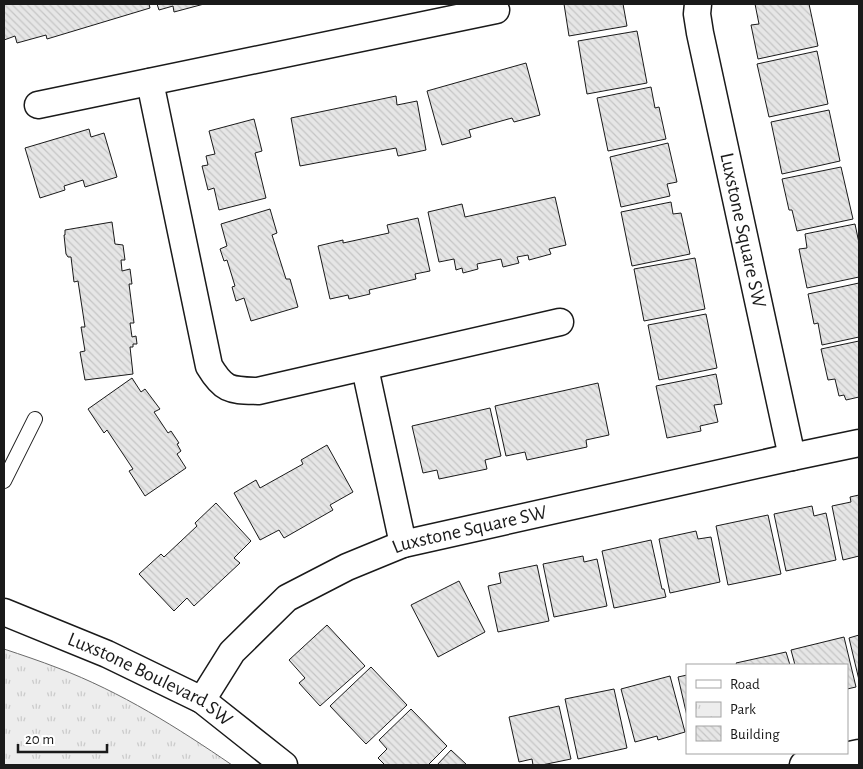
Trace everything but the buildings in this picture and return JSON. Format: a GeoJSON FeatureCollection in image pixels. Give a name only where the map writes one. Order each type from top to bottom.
{"type":"FeatureCollection","features":[{"type":"Feature","properties":{"kind":"street","name":"Luxstone Square SW"},"geometry":{"type":"LineString","coordinates":[[698,4],[697,14],[702,43],[792,457]]}},
{"type":"Feature","properties":{"kind":"street"},"geometry":{"type":"LineString","coordinates":[[38,105],[496,10]]}},
{"type":"Feature","properties":{"kind":"street"},"geometry":{"type":"LineString","coordinates":[[150,82],[209,366],[218,382],[234,390],[258,391],[560,322]]}},
{"type":"Feature","properties":{"kind":"street"},"geometry":{"type":"LineString","coordinates":[[364,368],[403,544]]}},
{"type":"Feature","properties":{"kind":"street","name":"Luxstone Square SW"},"geometry":{"type":"LineString","coordinates":[[202,700],[232,652],[287,598],[347,567],[403,544],[859,443]]}},
{"type":"Feature","properties":{"kind":"street","name":"Luxstone Boulevard SW"},"geometry":{"type":"LineString","coordinates":[[4,612],[108,654],[202,700],[284,765]]}},
{"type":"Feature","properties":{"kind":"street"},"geometry":{"type":"LineString","coordinates":[[803,765],[859,753]]}},
{"type":"Feature","properties":{"kind":"lane"},"geometry":{"type":"LineString","coordinates":[[4,481],[35,419]]}},
{"type":"Feature","properties":{"kind":"green space"},"geometry":{"type":"Polygon","coordinates":[[[4,649],[58,668],[127,699],[170,724],[232,765],[4,765],[4,649]]]}}]}
